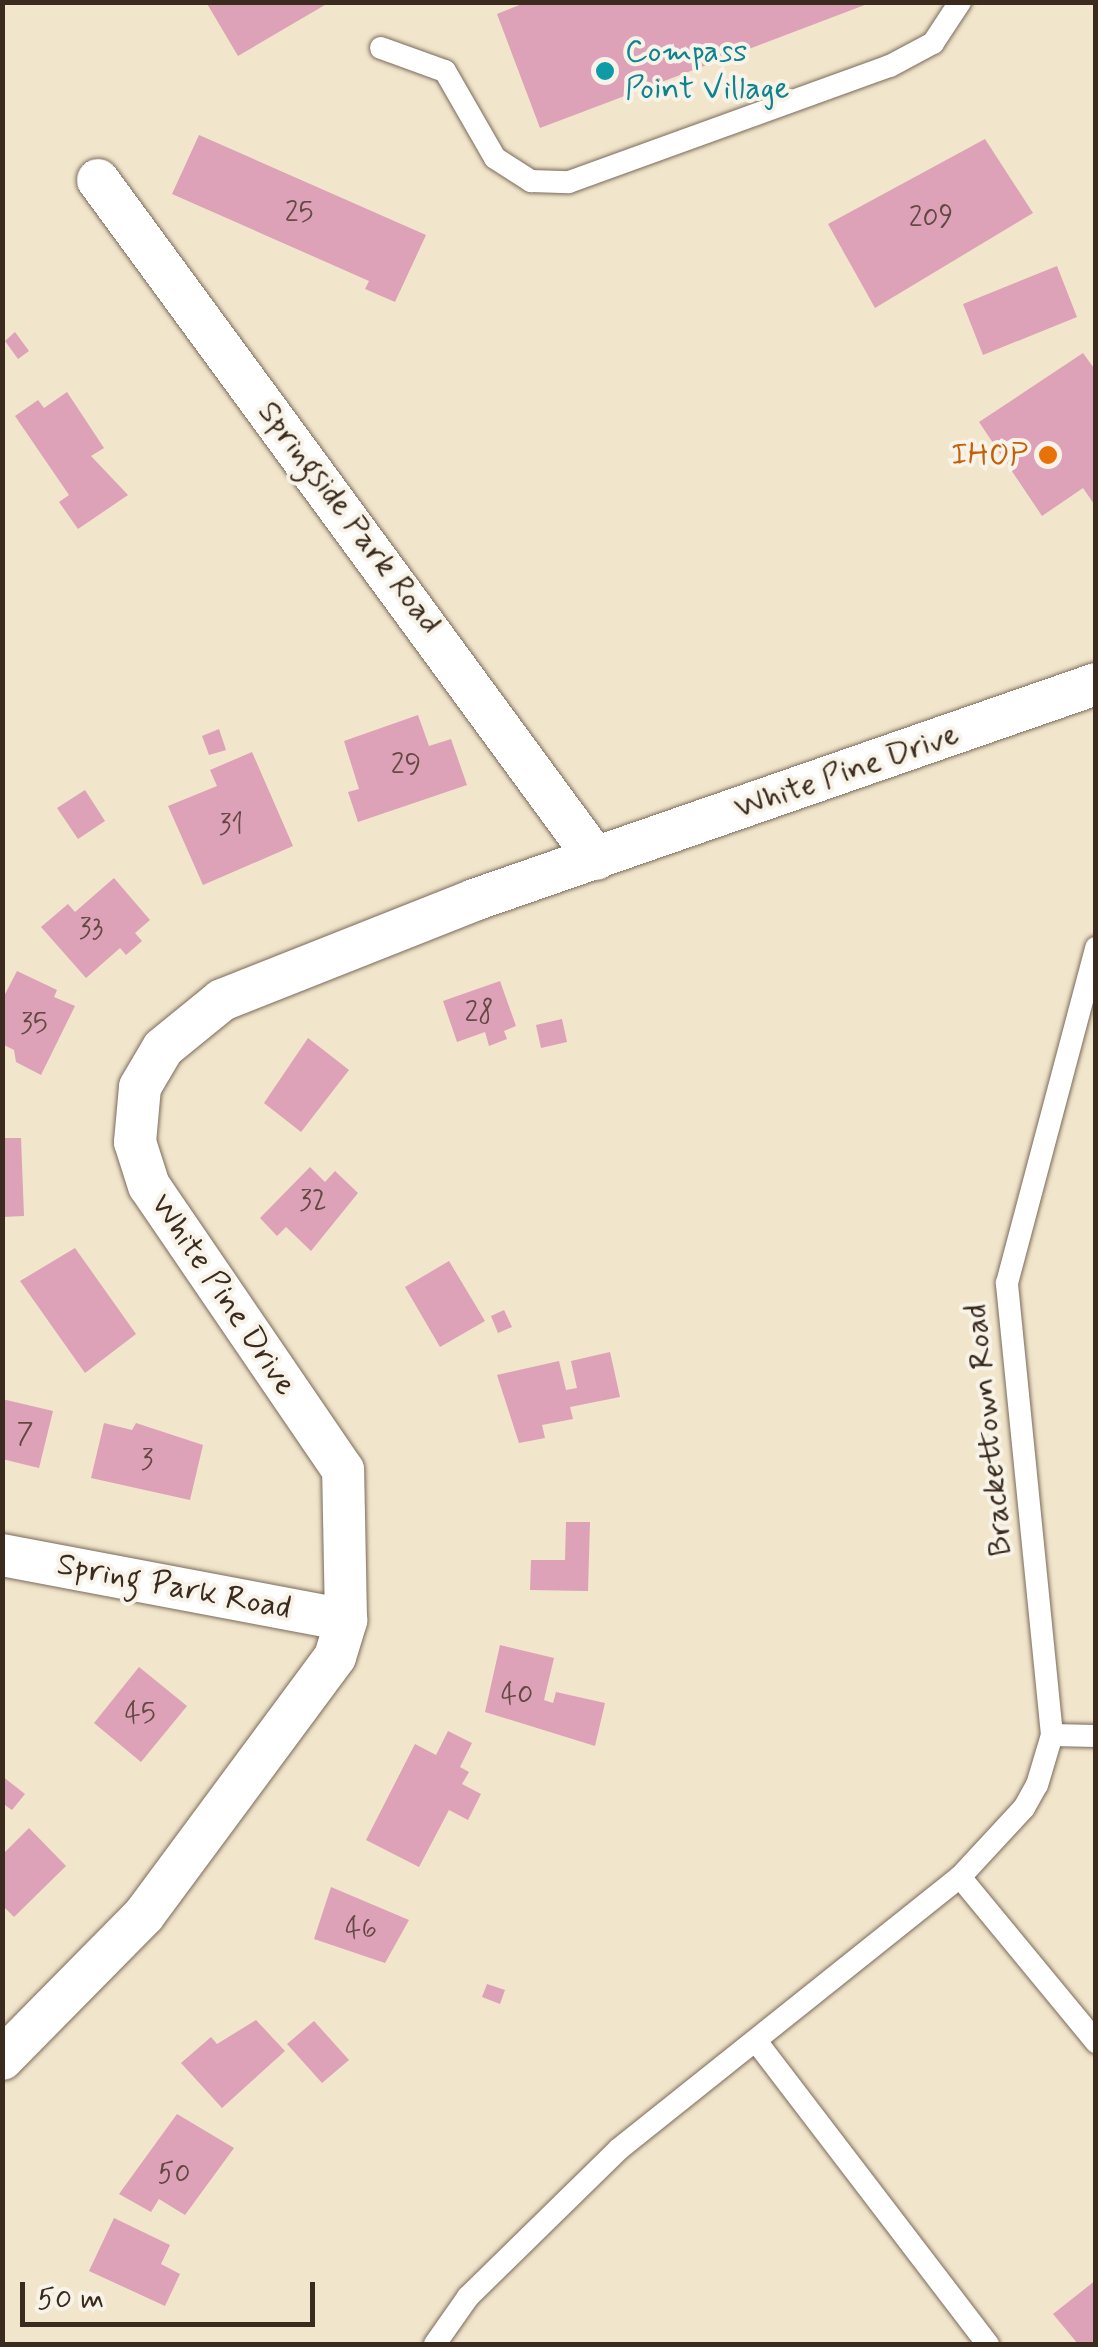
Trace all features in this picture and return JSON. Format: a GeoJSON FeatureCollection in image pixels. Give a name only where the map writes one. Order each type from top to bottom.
{"type":"FeatureCollection","features":[{"type":"Feature","properties":{"kind":"street","name":"Springside Park Road"},"geometry":{"type":"LineString","coordinates":[[98,180],[596,859]]}},
{"type":"Feature","properties":{"kind":"street","name":"White Pine Drive"},"geometry":{"type":"LineString","coordinates":[[2,2060],[144,1915],[334,1657],[346,1620],[343,1470],[149,1186],[134,1142],[140,1087],[164,1048],[222,1000],[596,859],[1092,693]]}},
{"type":"Feature","properties":{"kind":"street","name":"Spring Park Road"},"geometry":{"type":"LineString","coordinates":[[2,1555],[346,1620]]}},
{"type":"Feature","properties":{"kind":"lane"},"geometry":{"type":"LineString","coordinates":[[381,48],[445,71],[495,158],[532,181],[569,182],[890,66],[933,43],[960,2]]}},
{"type":"Feature","properties":{"kind":"lane","name":"Brackettown Road"},"geometry":{"type":"LineString","coordinates":[[1052,1735],[1008,1283],[1096,948]]}},
{"type":"Feature","properties":{"kind":"lane"},"geometry":{"type":"LineString","coordinates":[[434,2344],[468,2297],[606,2162],[960,1877],[1024,1808],[1052,1735],[1096,1736]]}},
{"type":"Feature","properties":{"kind":"lane"},"geometry":{"type":"LineString","coordinates":[[960,1877],[1096,2042]]}},
{"type":"Feature","properties":{"kind":"lane"},"geometry":{"type":"LineString","coordinates":[[756,2041],[988,2344]]}},
{"type":"Feature","properties":{"kind":"building"},"geometry":{"type":"Polygon","coordinates":[[[206,2],[330,2],[238,56],[206,2]]]}},
{"type":"Feature","properties":{"kind":"building","name":"Compass Point Village"},"geometry":{"type":"Polygon","coordinates":[[[527,2],[870,3],[540,128],[497,14],[527,2]]]}},
{"type":"Feature","properties":{"kind":"building"},"geometry":{"type":"Polygon","coordinates":[[[199,135],[426,235],[395,302],[365,289],[369,281],[172,194],[199,135]]]}},
{"type":"Feature","properties":{"kind":"building"},"geometry":{"type":"Polygon","coordinates":[[[985,139],[1033,213],[875,308],[828,224],[985,139]]]}},
{"type":"Feature","properties":{"kind":"building"},"geometry":{"type":"Polygon","coordinates":[[[1057,266],[1077,317],[983,355],[963,304],[1057,266]]]}},
{"type":"Feature","properties":{"kind":"building"},"geometry":{"type":"Polygon","coordinates":[[[15,332],[29,351],[18,359],[5,341],[15,332]]]}},
{"type":"Feature","properties":{"kind":"building","name":"IHOP"},"geometry":{"type":"Polygon","coordinates":[[[1083,353],[1096,371],[1096,507],[1083,488],[1042,516],[979,422],[1083,353]]]}},
{"type":"Feature","properties":{"kind":"building"},"geometry":{"type":"Polygon","coordinates":[[[67,392],[104,448],[91,456],[128,495],[78,529],[59,502],[69,495],[15,416],[38,400],[44,408],[67,392]]]}},
{"type":"Feature","properties":{"kind":"building"},"geometry":{"type":"Polygon","coordinates":[[[418,715],[429,746],[451,739],[467,785],[358,822],[348,792],[359,789],[344,741],[418,715]]]}},
{"type":"Feature","properties":{"kind":"building"},"geometry":{"type":"Polygon","coordinates":[[[219,729],[226,750],[209,755],[202,736],[219,729]]]}},
{"type":"Feature","properties":{"kind":"building"},"geometry":{"type":"Polygon","coordinates":[[[252,752],[293,846],[203,885],[168,806],[217,786],[210,770],[252,752]]]}},
{"type":"Feature","properties":{"kind":"building"},"geometry":{"type":"Polygon","coordinates":[[[85,790],[105,821],[78,839],[57,808],[85,790]]]}},
{"type":"Feature","properties":{"kind":"building"},"geometry":{"type":"Polygon","coordinates":[[[114,878],[150,920],[135,933],[142,941],[126,955],[120,948],[86,978],[41,927],[68,904],[75,912],[114,878]]]}},
{"type":"Feature","properties":{"kind":"building"},"geometry":{"type":"Polygon","coordinates":[[[17,971],[57,990],[54,997],[75,1006],[41,1075],[16,1062],[14,1050],[2,1044],[2,1000],[17,971]]]}},
{"type":"Feature","properties":{"kind":"building"},"geometry":{"type":"Polygon","coordinates":[[[500,981],[516,1026],[504,1031],[507,1039],[489,1046],[485,1032],[457,1042],[443,1001],[500,981]]]}},
{"type":"Feature","properties":{"kind":"building"},"geometry":{"type":"Polygon","coordinates":[[[562,1019],[567,1042],[541,1048],[536,1025],[562,1019]]]}},
{"type":"Feature","properties":{"kind":"building"},"geometry":{"type":"Polygon","coordinates":[[[308,1038],[349,1070],[301,1132],[264,1103],[308,1038]]]}},
{"type":"Feature","properties":{"kind":"building"},"geometry":{"type":"Polygon","coordinates":[[[2,1138],[21,1138],[24,1216],[2,1217],[2,1138]]]}},
{"type":"Feature","properties":{"kind":"building"},"geometry":{"type":"Polygon","coordinates":[[[310,1167],[325,1182],[335,1171],[358,1193],[311,1251],[286,1227],[277,1236],[260,1218],[310,1167]]]}},
{"type":"Feature","properties":{"kind":"building"},"geometry":{"type":"Polygon","coordinates":[[[75,1248],[136,1334],[85,1373],[20,1281],[75,1248]]]}},
{"type":"Feature","properties":{"kind":"building"},"geometry":{"type":"Polygon","coordinates":[[[449,1261],[485,1321],[440,1347],[405,1287],[449,1261]]]}},
{"type":"Feature","properties":{"kind":"building"},"geometry":{"type":"Polygon","coordinates":[[[504,1310],[512,1327],[498,1333],[491,1316],[504,1310]]]}},
{"type":"Feature","properties":{"kind":"building"},"geometry":{"type":"Polygon","coordinates":[[[610,1352],[620,1397],[570,1407],[573,1419],[542,1425],[545,1438],[519,1443],[497,1375],[559,1361],[566,1390],[577,1388],[571,1361],[610,1352]]]}},
{"type":"Feature","properties":{"kind":"building"},"geometry":{"type":"Polygon","coordinates":[[[2,1399],[53,1411],[39,1468],[2,1459],[2,1399]]]}},
{"type":"Feature","properties":{"kind":"building"},"geometry":{"type":"Polygon","coordinates":[[[104,1423],[132,1430],[136,1423],[203,1445],[190,1500],[91,1478],[104,1423]]]}},
{"type":"Feature","properties":{"kind":"building"},"geometry":{"type":"Polygon","coordinates":[[[566,1522],[590,1522],[588,1591],[530,1590],[531,1560],[565,1560],[566,1522]]]}},
{"type":"Feature","properties":{"kind":"building"},"geometry":{"type":"Polygon","coordinates":[[[500,1645],[554,1658],[544,1700],[553,1703],[556,1692],[605,1703],[595,1746],[485,1712],[500,1645]]]}},
{"type":"Feature","properties":{"kind":"building"},"geometry":{"type":"Polygon","coordinates":[[[139,1667],[187,1706],[141,1762],[94,1723],[139,1667]]]}},
{"type":"Feature","properties":{"kind":"building"},"geometry":{"type":"Polygon","coordinates":[[[448,1731],[472,1743],[460,1767],[469,1772],[462,1784],[481,1794],[468,1820],[449,1810],[419,1867],[366,1840],[415,1744],[436,1755],[448,1731]]]}},
{"type":"Feature","properties":{"kind":"building"},"geometry":{"type":"Polygon","coordinates":[[[2,1776],[25,1794],[12,1810],[2,1803],[2,1776]]]}},
{"type":"Feature","properties":{"kind":"building"},"geometry":{"type":"Polygon","coordinates":[[[29,1828],[66,1866],[14,1917],[2,1905],[2,1855],[29,1828]]]}},
{"type":"Feature","properties":{"kind":"building"},"geometry":{"type":"Polygon","coordinates":[[[331,1887],[409,1920],[385,1963],[314,1939],[331,1887]]]}},
{"type":"Feature","properties":{"kind":"building"},"geometry":{"type":"Polygon","coordinates":[[[487,1984],[505,1990],[500,2004],[482,1997],[487,1984]]]}},
{"type":"Feature","properties":{"kind":"building"},"geometry":{"type":"Polygon","coordinates":[[[256,2020],[285,2051],[222,2108],[181,2063],[211,2037],[217,2044],[256,2020]]]}},
{"type":"Feature","properties":{"kind":"building"},"geometry":{"type":"Polygon","coordinates":[[[314,2021],[349,2060],[322,2083],[287,2044],[314,2021]]]}},
{"type":"Feature","properties":{"kind":"building"},"geometry":{"type":"Polygon","coordinates":[[[177,2114],[234,2148],[185,2215],[159,2199],[151,2212],[119,2194],[177,2114]]]}},
{"type":"Feature","properties":{"kind":"building"},"geometry":{"type":"Polygon","coordinates":[[[114,2218],[170,2245],[161,2264],[180,2274],[165,2306],[89,2271],[114,2218]]]}},
{"type":"Feature","properties":{"kind":"building"},"geometry":{"type":"Polygon","coordinates":[[[1096,2280],[1096,2344],[1078,2344],[1053,2314],[1096,2280]]]}},
{"type":"Feature","properties":{"kind":"place","name":"Compass Point Village"},"geometry":{"type":"Point","coordinates":[605,71]}},
{"type":"Feature","properties":{"kind":"place","name":"IHOP"},"geometry":{"type":"Point","coordinates":[1048,455]}}]}
